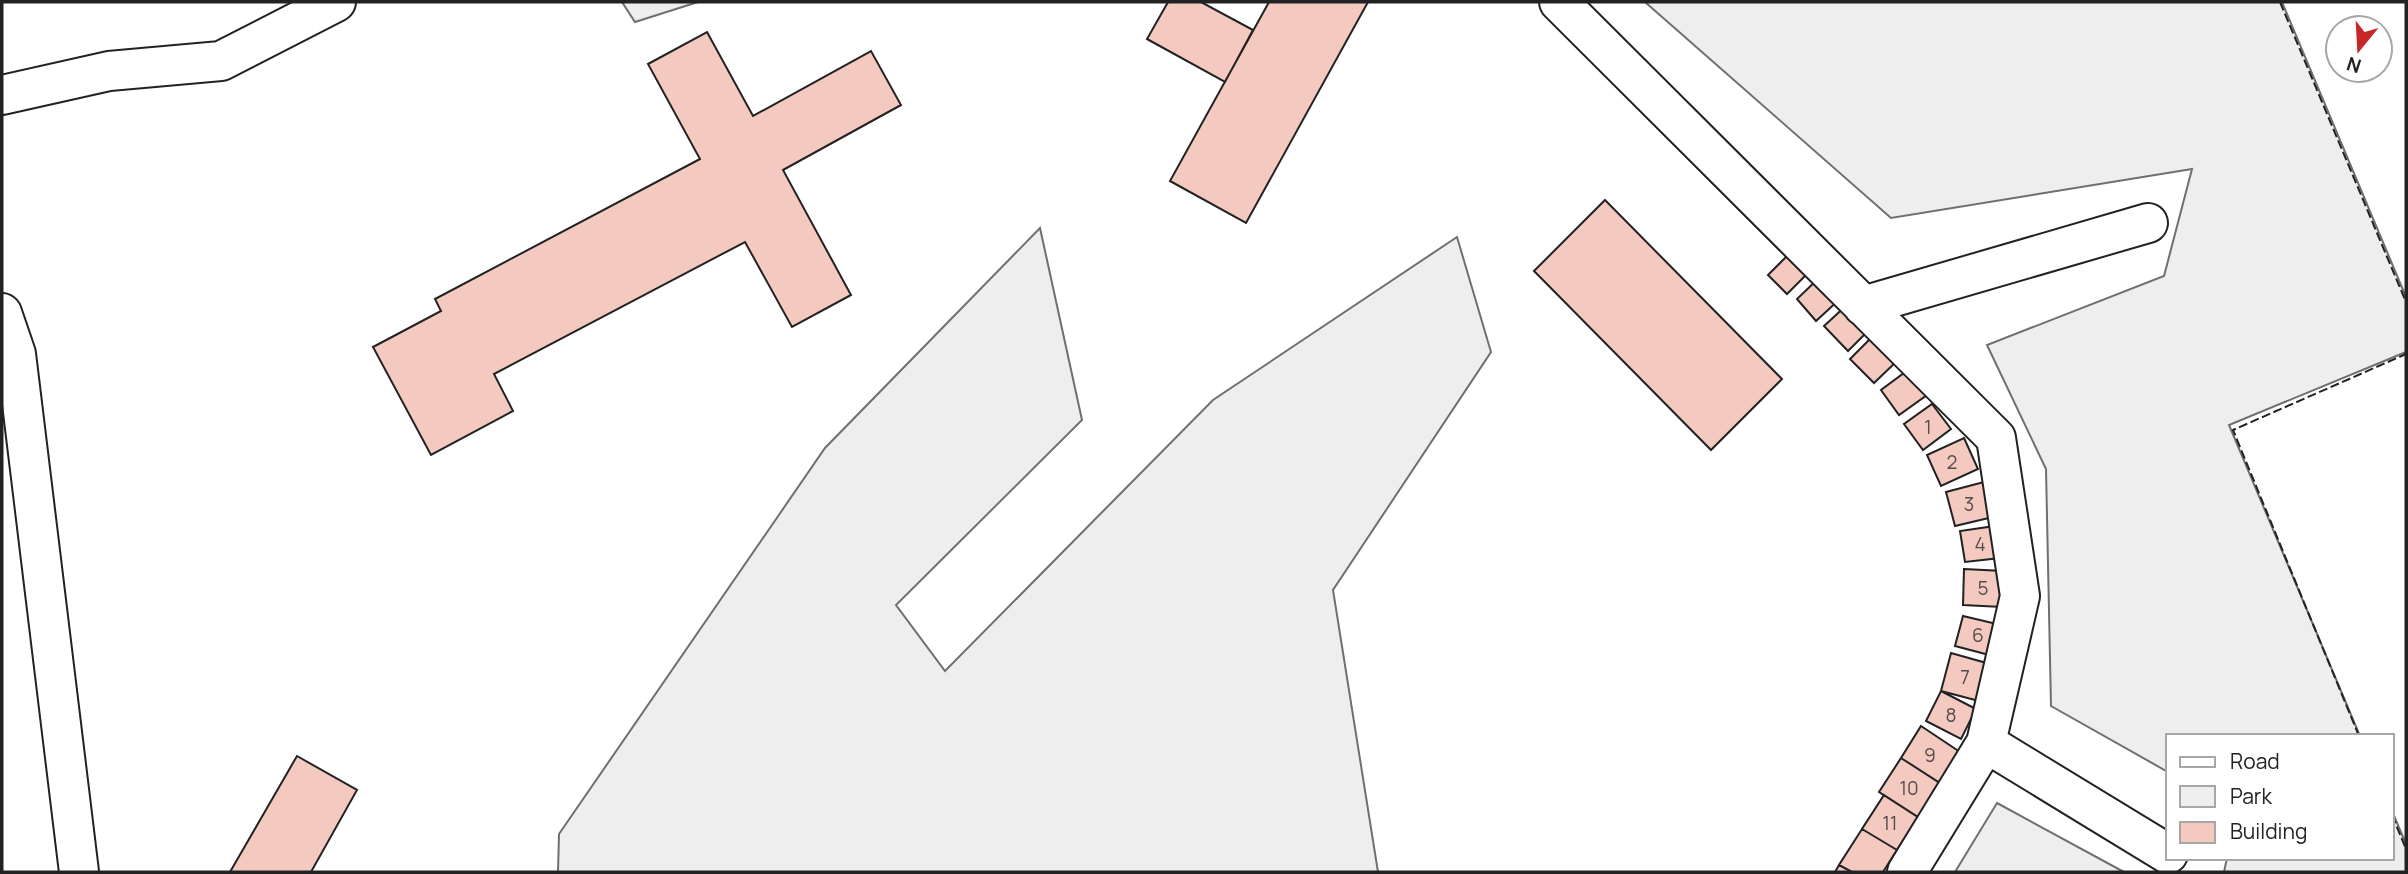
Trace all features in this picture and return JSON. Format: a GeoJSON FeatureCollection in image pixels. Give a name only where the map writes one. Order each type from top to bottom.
{"type":"FeatureCollection","features":[{"type":"Feature","properties":{"kind":"lane"},"geometry":{"type":"LineString","coordinates":[[2,95],[109,71],[220,61],[336,2]]}},
{"type":"Feature","properties":{"kind":"lane"},"geometry":{"type":"LineString","coordinates":[[1559,2],[1996,438],[2020,596],[1986,743],[1907,872]]}},
{"type":"Feature","properties":{"kind":"lane"},"geometry":{"type":"LineString","coordinates":[[1863,306],[2148,223]]}},
{"type":"Feature","properties":{"kind":"lane"},"geometry":{"type":"LineString","coordinates":[[2,313],[16,354],[79,872]]}},
{"type":"Feature","properties":{"kind":"lane"},"geometry":{"type":"LineString","coordinates":[[1986,743],[2166,853]]}},
{"type":"Feature","properties":{"kind":"green space"},"geometry":{"type":"Polygon","coordinates":[[[622,2],[698,2],[635,22],[622,2]]]}},
{"type":"Feature","properties":{"kind":"green space"},"geometry":{"type":"Polygon","coordinates":[[[1645,2],[2282,2],[2406,297],[2406,352],[2229,425],[2359,734],[2166,734],[2166,771],[2051,706],[2046,469],[1987,345],[2164,276],[2192,169],[1891,218],[1645,2]]]}},
{"type":"Feature","properties":{"kind":"green space"},"geometry":{"type":"Polygon","coordinates":[[[1040,228],[1082,420],[896,605],[945,671],[1213,400],[1457,237],[1491,352],[1333,590],[1378,872],[558,872],[559,834],[825,448],[1040,228]]]}},
{"type":"Feature","properties":{"kind":"green space"},"geometry":{"type":"Polygon","coordinates":[[[1997,803],[2124,872],[1955,872],[1997,803]]]}},
{"type":"Feature","properties":{"kind":"green space"},"geometry":{"type":"Polygon","coordinates":[[[2394,816],[2406,844],[2406,872],[2224,872],[2227,860],[2394,860],[2394,816]]]}},
{"type":"Feature","properties":{"kind":"building"},"geometry":{"type":"Polygon","coordinates":[[[1168,2],[1201,2],[1253,30],[1225,82],[1147,39],[1168,2]]]}},
{"type":"Feature","properties":{"kind":"building"},"geometry":{"type":"Polygon","coordinates":[[[1269,2],[1368,2],[1246,223],[1170,181],[1269,2]]]}},
{"type":"Feature","properties":{"kind":"building"},"geometry":{"type":"Polygon","coordinates":[[[707,32],[753,116],[871,51],[901,105],[783,170],[851,295],[792,327],[745,242],[494,374],[513,411],[431,455],[373,347],[441,311],[435,299],[700,159],[648,64],[707,32]]]}},
{"type":"Feature","properties":{"kind":"building"},"geometry":{"type":"Polygon","coordinates":[[[1605,200],[1782,379],[1711,450],[1534,271],[1605,200]]]}},
{"type":"Feature","properties":{"kind":"building"},"geometry":{"type":"Polygon","coordinates":[[[1792,251],[1811,270],[1787,294],[1768,275],[1792,251]]]}},
{"type":"Feature","properties":{"kind":"building"},"geometry":{"type":"Polygon","coordinates":[[[1821,276],[1841,298],[1816,321],[1797,299],[1821,276]]]}},
{"type":"Feature","properties":{"kind":"building"},"geometry":{"type":"Polygon","coordinates":[[[1849,303],[1872,327],[1848,351],[1824,326],[1849,303]]]}},
{"type":"Feature","properties":{"kind":"building"},"geometry":{"type":"Polygon","coordinates":[[[1874,335],[1898,360],[1874,383],[1850,359],[1874,335]]]}},
{"type":"Feature","properties":{"kind":"building"},"geometry":{"type":"Polygon","coordinates":[[[1908,370],[1927,395],[1899,415],[1881,390],[1908,370]]]}},
{"type":"Feature","properties":{"kind":"building"},"geometry":{"type":"Polygon","coordinates":[[[1932,404],[1951,429],[1923,450],[1904,424],[1932,404]]]}},
{"type":"Feature","properties":{"kind":"building"},"geometry":{"type":"Polygon","coordinates":[[[1964,438],[1978,469],[1941,486],[1927,455],[1964,438]]]}},
{"type":"Feature","properties":{"kind":"building"},"geometry":{"type":"Polygon","coordinates":[[[1984,482],[1993,517],[1955,526],[1946,492],[1984,482]]]}},
{"type":"Feature","properties":{"kind":"building"},"geometry":{"type":"Polygon","coordinates":[[[1995,526],[2000,558],[1965,562],[1960,531],[1995,526]]]}},
{"type":"Feature","properties":{"kind":"building"},"geometry":{"type":"Polygon","coordinates":[[[1964,569],[2003,571],[2002,607],[1963,605],[1964,569]]]}},
{"type":"Feature","properties":{"kind":"building"},"geometry":{"type":"Polygon","coordinates":[[[1963,616],[2001,625],[1993,656],[1955,646],[1963,616]]]}},
{"type":"Feature","properties":{"kind":"building"},"geometry":{"type":"Polygon","coordinates":[[[1951,653],[1990,664],[1979,701],[1941,691],[1951,653]]]}},
{"type":"Feature","properties":{"kind":"building"},"geometry":{"type":"Polygon","coordinates":[[[1941,691],[1976,709],[1961,739],[1926,721],[1941,691]]]}},
{"type":"Feature","properties":{"kind":"building"},"geometry":{"type":"Polygon","coordinates":[[[1921,726],[1960,752],[1940,783],[1901,758],[1921,726]]]}},
{"type":"Feature","properties":{"kind":"building"},"geometry":{"type":"Polygon","coordinates":[[[297,756],[357,790],[311,872],[230,872],[297,756]]]}},
{"type":"Feature","properties":{"kind":"building"},"geometry":{"type":"Polygon","coordinates":[[[1901,758],[1940,783],[1918,817],[1879,792],[1901,758]]]}},
{"type":"Feature","properties":{"kind":"building"},"geometry":{"type":"Polygon","coordinates":[[[1884,795],[1918,817],[1897,850],[1862,829],[1884,795]]]}},
{"type":"Feature","properties":{"kind":"building"},"geometry":{"type":"Polygon","coordinates":[[[1862,829],[1897,850],[1883,872],[1852,872],[1839,865],[1862,829]]]}},
{"type":"Feature","properties":{"kind":"building"},"geometry":{"type":"Polygon","coordinates":[[[1839,865],[1852,872],[1835,872],[1839,865]]]}},
{"type":"Feature","properties":{"kind":"fence"},"geometry":{"type":"LineString","coordinates":[[2280,2],[2406,302]]}},
{"type":"Feature","properties":{"kind":"fence"},"geometry":{"type":"LineString","coordinates":[[2358,734],[2233,430],[2406,354]]}},
{"type":"Feature","properties":{"kind":"fence"},"geometry":{"type":"LineString","coordinates":[[2394,820],[2406,849]]}}]}
